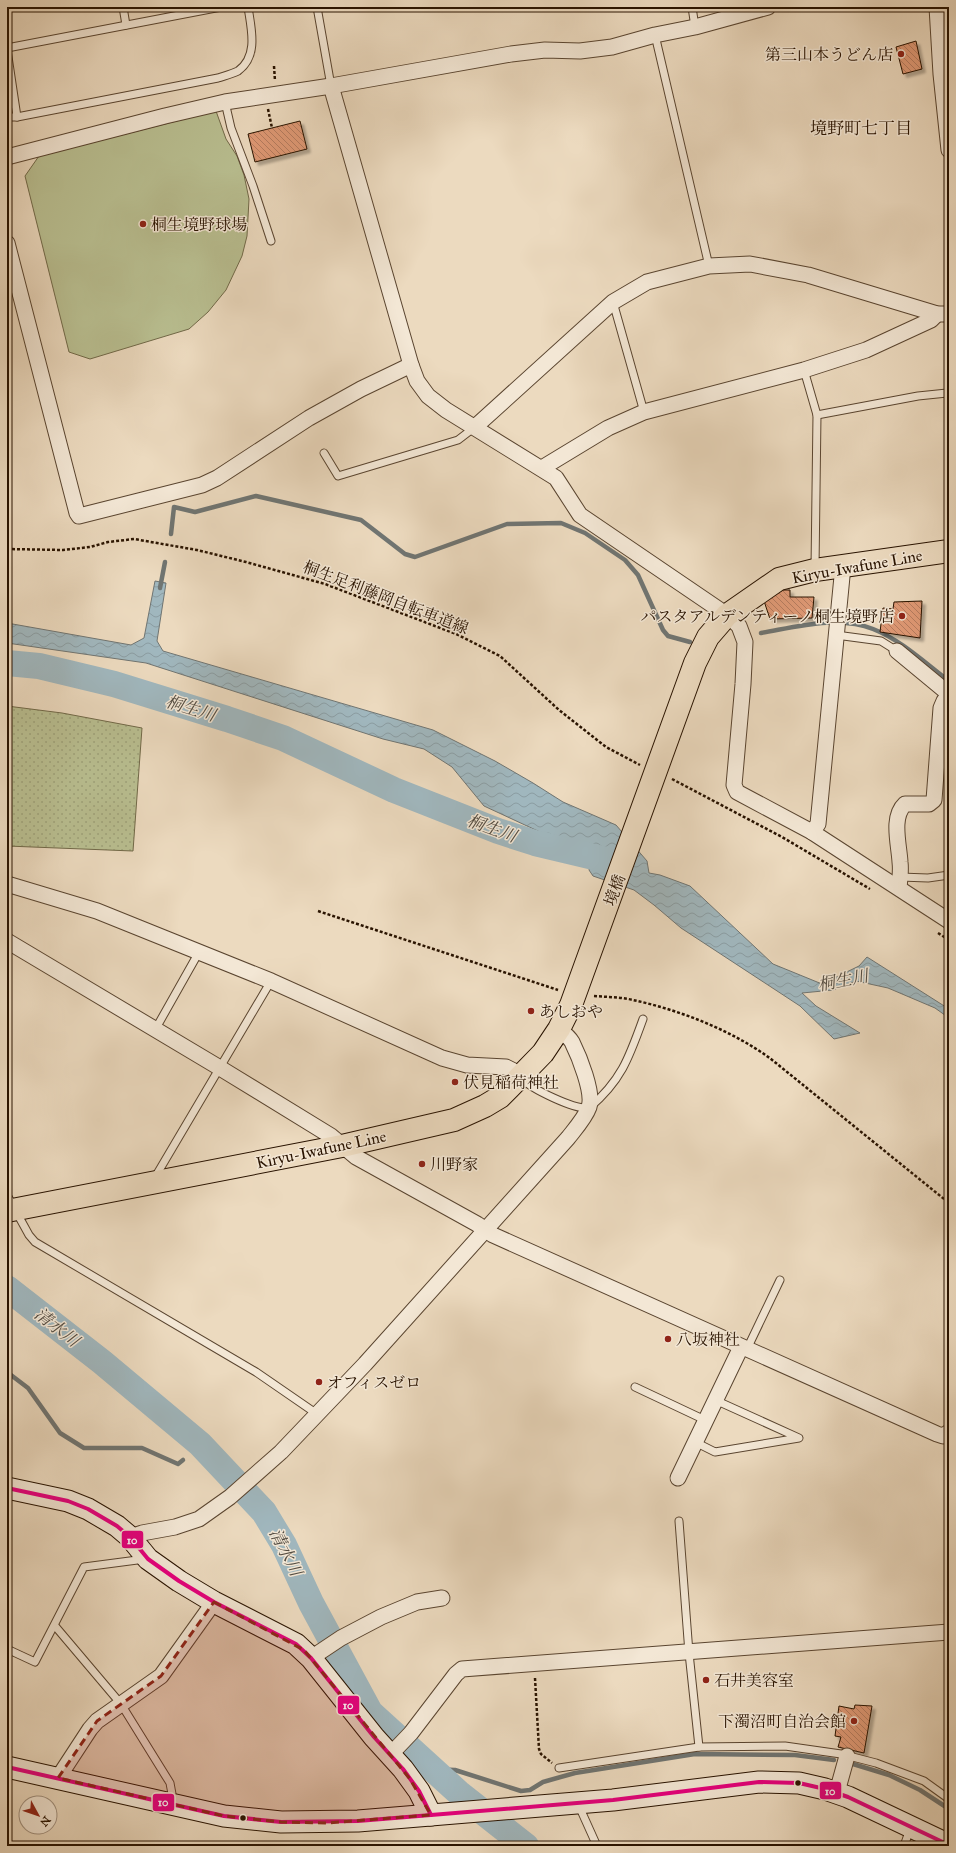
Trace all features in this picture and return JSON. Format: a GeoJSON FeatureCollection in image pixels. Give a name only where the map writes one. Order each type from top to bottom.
{"type":"FeatureCollection","features":[{"type":"Feature","properties":{"kind":"main road","name":"Kiryu-Iwafune Line"},"geometry":{"type":"LineString","coordinates":[[658,782],[695,663],[708,637],[727,615],[779,580],[815,570],[949,551]]}},
{"type":"Feature","properties":{"kind":"main road","name":"境橋"},"geometry":{"type":"LineString","coordinates":[[576,993],[658,782]]}},
{"type":"Feature","properties":{"kind":"main road","name":"Kiryu-Iwafune Line"},"geometry":{"type":"LineString","coordinates":[[10,1205],[150,1184],[342,1146],[454,1120],[465,1116],[500,1097],[543,1053],[559,1029],[576,993]]}},
{"type":"Feature","properties":{"kind":"main road"},"geometry":{"type":"LineString","coordinates":[[7,1488],[68,1501],[88,1509],[117,1526],[130,1537],[148,1559],[179,1581],[214,1602],[316,1654],[363,1724],[393,1753],[419,1791],[431,1815]]}},
{"type":"Feature","properties":{"kind":"main road"},"geometry":{"type":"LineString","coordinates":[[7,1767],[224,1816],[281,1822],[335,1822],[431,1815],[577,1803],[759,1782],[798,1783],[837,1792],[912,1826],[949,1845]]}},
{"type":"Feature","properties":{"kind":"street"},"geometry":{"type":"LineString","coordinates":[[7,157],[164,116],[225,102],[332,86],[511,54],[545,50],[580,51],[612,47],[655,35],[695,27],[768,7]]}},
{"type":"Feature","properties":{"kind":"street"},"geometry":{"type":"LineString","coordinates":[[937,7],[941,74],[949,150]]}},
{"type":"Feature","properties":{"kind":"street"},"geometry":{"type":"LineString","coordinates":[[332,86],[410,365],[417,381],[428,396],[446,410],[556,478],[580,515],[727,615],[739,626],[745,642],[743,684],[734,785],[737,792],[812,832],[900,882],[949,921]]}},
{"type":"Feature","properties":{"kind":"street"},"geometry":{"type":"LineString","coordinates":[[7,243],[77,513],[80,516],[202,485],[217,478],[309,418],[361,389],[410,365]]}},
{"type":"Feature","properties":{"kind":"street"},"geometry":{"type":"LineString","coordinates":[[475,427],[614,302],[647,282],[709,266],[750,264],[808,275],[943,314]]}},
{"type":"Feature","properties":{"kind":"street"},"geometry":{"type":"LineString","coordinates":[[542,468],[608,428],[644,412],[804,370],[866,350],[943,314]]}},
{"type":"Feature","properties":{"kind":"street"},"geometry":{"type":"LineString","coordinates":[[812,832],[818,824],[843,566]]}},
{"type":"Feature","properties":{"kind":"street"},"geometry":{"type":"LineString","coordinates":[[897,651],[949,694],[944,700],[941,708],[934,800],[930,804],[905,804],[899,813],[896,834],[900,864],[900,882]]}},
{"type":"Feature","properties":{"kind":"street"},"geometry":{"type":"LineString","coordinates":[[7,884],[97,911],[271,981],[442,1058],[467,1065],[506,1067],[520,1076]]}},
{"type":"Feature","properties":{"kind":"street"},"geometry":{"type":"LineString","coordinates":[[7,941],[331,1136],[356,1157],[477,1224],[484,1230],[937,1434],[944,1436],[949,1432]]}},
{"type":"Feature","properties":{"kind":"street"},"geometry":{"type":"LineString","coordinates":[[130,1537],[142,1533],[175,1527],[200,1519],[230,1497],[281,1452],[365,1364],[568,1138],[589,1108],[590,1102],[589,1090],[572,1043],[559,1029]]}},
{"type":"Feature","properties":{"kind":"street"},"geometry":{"type":"LineString","coordinates":[[678,1478],[715,1400],[744,1348]]}},
{"type":"Feature","properties":{"kind":"street"},"geometry":{"type":"LineString","coordinates":[[316,1654],[341,1638],[381,1617],[417,1602],[442,1598]]}},
{"type":"Feature","properties":{"kind":"street"},"geometry":{"type":"LineString","coordinates":[[58,1778],[90,1728],[97,1721],[161,1676],[214,1602]]}},
{"type":"Feature","properties":{"kind":"street"},"geometry":{"type":"LineString","coordinates":[[393,1753],[411,1733],[456,1674],[462,1669],[949,1632]]}},
{"type":"Feature","properties":{"kind":"street"},"geometry":{"type":"LineString","coordinates":[[837,1792],[847,1756]]}},
{"type":"Feature","properties":{"kind":"lane"},"geometry":{"type":"LineString","coordinates":[[123,7],[126,25]]}},
{"type":"Feature","properties":{"kind":"lane"},"geometry":{"type":"LineString","coordinates":[[18,117],[7,49],[221,7]]}},
{"type":"Feature","properties":{"kind":"lane"},"geometry":{"type":"LineString","coordinates":[[7,117],[18,117],[218,78],[238,71],[248,61],[251,52],[252,41],[248,7]]}},
{"type":"Feature","properties":{"kind":"lane"},"geometry":{"type":"LineString","coordinates":[[317,7],[332,86]]}},
{"type":"Feature","properties":{"kind":"lane"},"geometry":{"type":"LineString","coordinates":[[692,7],[695,27]]}},
{"type":"Feature","properties":{"kind":"lane"},"geometry":{"type":"LineString","coordinates":[[655,35],[709,266]]}},
{"type":"Feature","properties":{"kind":"lane"},"geometry":{"type":"LineString","coordinates":[[225,102],[231,128],[249,173],[271,241]]}},
{"type":"Feature","properties":{"kind":"lane"},"geometry":{"type":"LineString","coordinates":[[614,302],[644,412]]}},
{"type":"Feature","properties":{"kind":"lane"},"geometry":{"type":"LineString","coordinates":[[804,370],[817,415],[815,570]]}},
{"type":"Feature","properties":{"kind":"lane"},"geometry":{"type":"LineString","coordinates":[[817,415],[918,396],[949,394]]}},
{"type":"Feature","properties":{"kind":"lane"},"geometry":{"type":"LineString","coordinates":[[324,453],[338,476],[458,440],[475,427]]}},
{"type":"Feature","properties":{"kind":"lane"},"geometry":{"type":"LineString","coordinates":[[836,635],[880,641],[897,651]]}},
{"type":"Feature","properties":{"kind":"lane"},"geometry":{"type":"LineString","coordinates":[[900,882],[949,875]]}},
{"type":"Feature","properties":{"kind":"lane"},"geometry":{"type":"LineString","coordinates":[[155,1030],[199,952]]}},
{"type":"Feature","properties":{"kind":"lane"},"geometry":{"type":"LineString","coordinates":[[150,1184],[271,981]]}},
{"type":"Feature","properties":{"kind":"lane"},"geometry":{"type":"LineString","coordinates":[[520,1076],[534,1089],[580,1108],[589,1108],[602,1096],[620,1075],[629,1060],[643,1019]]}},
{"type":"Feature","properties":{"kind":"lane"},"geometry":{"type":"LineString","coordinates":[[10,1205],[35,1242],[256,1372],[317,1414]]}},
{"type":"Feature","properties":{"kind":"lane"},"geometry":{"type":"LineString","coordinates":[[744,1348],[780,1280]]}},
{"type":"Feature","properties":{"kind":"lane"},"geometry":{"type":"LineString","coordinates":[[635,1387],[706,1420]]}},
{"type":"Feature","properties":{"kind":"lane"},"geometry":{"type":"LineString","coordinates":[[695,1442],[715,1452],[799,1438],[715,1400]]}},
{"type":"Feature","properties":{"kind":"lane"},"geometry":{"type":"LineString","coordinates":[[679,1521],[689,1652],[699,1747]]}},
{"type":"Feature","properties":{"kind":"lane"},"geometry":{"type":"LineString","coordinates":[[7,1649],[35,1662],[55,1626],[84,1567],[148,1559]]}},
{"type":"Feature","properties":{"kind":"lane"},"geometry":{"type":"LineString","coordinates":[[55,1626],[121,1704],[170,1782],[172,1794],[171,1805]]}},
{"type":"Feature","properties":{"kind":"lane"},"geometry":{"type":"LineString","coordinates":[[559,1768],[699,1747],[785,1746],[876,1762],[918,1779],[949,1799]]}},
{"type":"Feature","properties":{"kind":"lane"},"geometry":{"type":"LineString","coordinates":[[577,1803],[597,1846]]}},
{"type":"Feature","properties":{"kind":"lane"},"geometry":{"type":"LineString","coordinates":[[904,1846],[912,1826]]}},
{"type":"Feature","properties":{"kind":"path"},"geometry":{"type":"LineString","coordinates":[[268,108],[272,128]]}},
{"type":"Feature","properties":{"kind":"path","name":"桐生足利藤岡自転車道線"},"geometry":{"type":"LineString","coordinates":[[7,549],[63,550],[134,539],[204,552],[325,584],[456,634],[500,656],[559,710],[606,747],[641,765]]}},
{"type":"Feature","properties":{"kind":"path"},"geometry":{"type":"LineString","coordinates":[[658,782],[782,837],[872,890]]}},
{"type":"Feature","properties":{"kind":"path"},"geometry":{"type":"LineString","coordinates":[[318,911],[560,990],[632,1000],[664,1008],[688,1016],[742,1040],[772,1059],[949,1203]]}},
{"type":"Feature","properties":{"kind":"path"},"geometry":{"type":"LineString","coordinates":[[936,931],[949,940]]}},
{"type":"Feature","properties":{"kind":"path"},"geometry":{"type":"LineString","coordinates":[[535,1663],[539,1748],[541,1754],[559,1768]]}},
{"type":"Feature","properties":{"kind":"highlighted area"},"geometry":{"type":"Polygon","coordinates":[[[214,1602],[304,1650],[410,1779],[431,1815],[327,1823],[281,1822],[224,1816],[58,1778],[97,1721],[161,1676],[214,1602]]]}},
{"type":"Feature","properties":{"kind":"green space","name":"桐生境野球場"},"geometry":{"type":"Polygon","coordinates":[[[216,111],[226,139],[237,156],[244,175],[249,199],[247,236],[242,256],[226,290],[208,312],[189,329],[90,359],[69,352],[25,176],[39,156],[216,111]]]}},
{"type":"Feature","properties":{"kind":"green space"},"geometry":{"type":"Polygon","coordinates":[[[7,706],[62,713],[142,728],[133,851],[7,846],[7,706]]]}},
{"type":"Feature","properties":{"kind":"water"},"geometry":{"type":"Polygon","coordinates":[[[155,581],[166,583],[157,641],[163,651],[433,730],[495,761],[563,802],[616,825],[647,861],[649,873],[660,875],[690,886],[773,964],[822,984],[859,966],[867,957],[949,1009],[949,1018],[935,1008],[888,988],[856,981],[833,990],[802,993],[816,1006],[860,1033],[834,1039],[800,1006],[681,928],[634,890],[593,876],[589,870],[591,859],[568,845],[484,806],[452,767],[424,749],[383,739],[146,663],[7,643],[7,623],[131,645],[144,638],[155,581]]]}},
{"type":"Feature","properties":{"kind":"building"},"geometry":{"type":"Polygon","coordinates":[[[916,41],[922,69],[903,74],[896,47],[916,41]]]}},
{"type":"Feature","properties":{"kind":"building"},"geometry":{"type":"Polygon","coordinates":[[[300,121],[307,149],[255,162],[248,134],[300,121]]]}},
{"type":"Feature","properties":{"kind":"building"},"geometry":{"type":"Polygon","coordinates":[[[783,590],[790,590],[790,597],[814,597],[812,618],[770,619],[764,601],[783,590]]]}},
{"type":"Feature","properties":{"kind":"building"},"geometry":{"type":"Polygon","coordinates":[[[922,601],[920,638],[880,632],[883,608],[893,609],[894,602],[922,601]]]}},
{"type":"Feature","properties":{"kind":"building","name":"下濁沼町自治会館"},"geometry":{"type":"Polygon","coordinates":[[[855,1705],[872,1706],[864,1753],[838,1747],[841,1737],[835,1736],[839,1706],[854,1709],[855,1705]]]}},
{"type":"Feature","properties":{"kind":"waterway"},"geometry":{"type":"LineString","coordinates":[[171,534],[174,507],[195,512],[256,496],[361,520],[405,554],[415,557],[507,524],[561,523],[585,533],[625,560],[638,575],[663,630],[668,636],[690,642]]}},
{"type":"Feature","properties":{"kind":"waterway"},"geometry":{"type":"LineString","coordinates":[[160,588],[165,562]]}},
{"type":"Feature","properties":{"kind":"waterway"},"geometry":{"type":"LineString","coordinates":[[761,633],[803,625],[831,623],[860,625],[873,629],[893,639],[949,681]]}},
{"type":"Feature","properties":{"kind":"waterway","name":"桐生川"},"geometry":{"type":"LineString","coordinates":[[7,663],[39,666],[114,684],[227,719],[283,738],[394,790],[498,831],[535,843],[615,862]]}},
{"type":"Feature","properties":{"kind":"waterway","name":"清水川"},"geometry":{"type":"LineString","coordinates":[[7,1288],[102,1362],[200,1444],[264,1512],[284,1545],[311,1603],[370,1712],[460,1794],[526,1846]]}},
{"type":"Feature","properties":{"kind":"waterway"},"geometry":{"type":"LineString","coordinates":[[7,1372],[28,1388],[60,1433],[84,1448],[142,1448],[178,1464],[183,1460]]}},
{"type":"Feature","properties":{"kind":"waterway"},"geometry":{"type":"LineString","coordinates":[[432,1769],[455,1770],[521,1791],[530,1790],[543,1782],[575,1773],[695,1754],[795,1755],[834,1760]]}},
{"type":"Feature","properties":{"kind":"waterway"},"geometry":{"type":"LineString","coordinates":[[853,1764],[889,1775],[920,1790],[949,1809]]}},
{"type":"Feature","properties":{"kind":"transit line","name":"10"},"geometry":{"type":"LineString","coordinates":[[7,1488],[68,1501],[88,1509],[117,1526],[130,1537],[148,1559],[179,1581],[214,1602],[296,1644],[311,1658],[374,1737],[403,1769],[419,1791],[431,1815]]}},
{"type":"Feature","properties":{"kind":"transit line","name":"10"},"geometry":{"type":"LineString","coordinates":[[7,1767],[224,1816],[281,1822],[358,1821],[613,1800],[759,1782],[799,1783],[825,1789],[848,1797],[949,1845]]}},
{"type":"Feature","properties":{"kind":"place","name":"第三山本うどん店"},"geometry":{"type":"Point","coordinates":[901,54]}},
{"type":"Feature","properties":{"kind":"place","name":"桐生境野球場"},"geometry":{"type":"Point","coordinates":[143,224]}},
{"type":"Feature","properties":{"kind":"place","name":"パスタアルデンティーノ桐生境野店"},"geometry":{"type":"Point","coordinates":[902,616]}},
{"type":"Feature","properties":{"kind":"place","name":"あしおや"},"geometry":{"type":"Point","coordinates":[531,1011]}},
{"type":"Feature","properties":{"kind":"place","name":"伏見稲荷神社"},"geometry":{"type":"Point","coordinates":[455,1082]}},
{"type":"Feature","properties":{"kind":"place","name":"川野家"},"geometry":{"type":"Point","coordinates":[422,1164]}},
{"type":"Feature","properties":{"kind":"place","name":"八坂神社"},"geometry":{"type":"Point","coordinates":[668,1339]}},
{"type":"Feature","properties":{"kind":"place","name":"オフィスゼロ"},"geometry":{"type":"Point","coordinates":[319,1382]}},
{"type":"Feature","properties":{"kind":"place","name":"石井美容室"},"geometry":{"type":"Point","coordinates":[706,1680]}},
{"type":"Feature","properties":{"kind":"place","name":"下濁沼町自治会館"},"geometry":{"type":"Point","coordinates":[854,1721]}},
{"type":"Feature","properties":{"kind":"district","name":"境野町七丁目"},"geometry":{"type":"Point","coordinates":[861,128]}}]}
